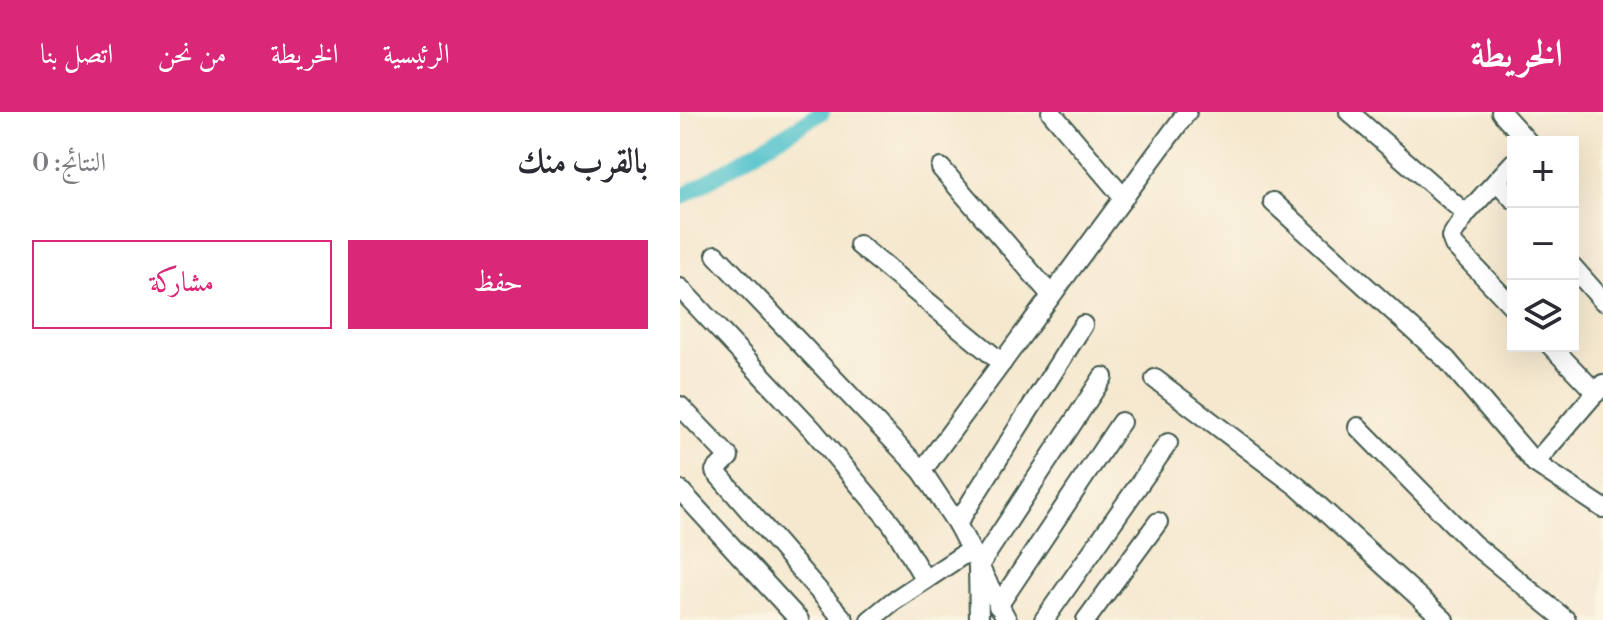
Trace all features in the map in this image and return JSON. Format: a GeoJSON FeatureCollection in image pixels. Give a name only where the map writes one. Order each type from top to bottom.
{"type":"FeatureCollection","features":[{"type":"Feature","properties":{"kind":"street"},"geometry":{"type":"LineString","coordinates":[[1051,112],[1123,197]]}},
{"type":"Feature","properties":{"kind":"street"},"geometry":{"type":"LineString","coordinates":[[922,471],[1187,112]]}},
{"type":"Feature","properties":{"kind":"street"},"geometry":{"type":"LineString","coordinates":[[1349,112],[1466,214]]}},
{"type":"Feature","properties":{"kind":"street"},"geometry":{"type":"LineString","coordinates":[[1501,112],[1523,136]]}},
{"type":"Feature","properties":{"kind":"street"},"geometry":{"type":"LineString","coordinates":[[941,168],[1051,295]]}},
{"type":"Feature","properties":{"kind":"street"},"geometry":{"type":"LineString","coordinates":[[1507,170],[1466,214],[1451,237],[1454,245],[1507,301]]}},
{"type":"Feature","properties":{"kind":"street"},"geometry":{"type":"LineString","coordinates":[[1497,181],[1507,192]]}},
{"type":"Feature","properties":{"kind":"street"},"geometry":{"type":"LineString","coordinates":[[1273,202],[1447,360],[1535,463],[1603,508]]}},
{"type":"Feature","properties":{"kind":"street"},"geometry":{"type":"LineString","coordinates":[[859,245],[1002,363]]}},
{"type":"Feature","properties":{"kind":"street"},"geometry":{"type":"LineString","coordinates":[[716,255],[922,471],[957,524],[1003,613]]}},
{"type":"Feature","properties":{"kind":"street"},"geometry":{"type":"LineString","coordinates":[[1579,274],[1603,301]]}},
{"type":"Feature","properties":{"kind":"street"},"geometry":{"type":"LineString","coordinates":[[680,288],[813,430],[892,524],[925,580]]}},
{"type":"Feature","properties":{"kind":"street"},"geometry":{"type":"LineString","coordinates":[[957,524],[1083,325]]}},
{"type":"Feature","properties":{"kind":"street"},"geometry":{"type":"LineString","coordinates":[[1535,463],[1599,388],[1558,352]]}},
{"type":"Feature","properties":{"kind":"street"},"geometry":{"type":"LineString","coordinates":[[870,620],[892,611],[925,580],[974,559],[1103,377]]}},
{"type":"Feature","properties":{"kind":"street"},"geometry":{"type":"LineString","coordinates":[[1155,379],[1298,487],[1444,620]]}},
{"type":"Feature","properties":{"kind":"street"},"geometry":{"type":"LineString","coordinates":[[680,406],[729,457],[715,471],[844,620]]}},
{"type":"Feature","properties":{"kind":"street"},"geometry":{"type":"LineString","coordinates":[[1003,613],[1121,422]]}},
{"type":"Feature","properties":{"kind":"street"},"geometry":{"type":"LineString","coordinates":[[1358,427],[1473,544],[1566,620]]}},
{"type":"Feature","properties":{"kind":"street"},"geometry":{"type":"LineString","coordinates":[[1044,620],[1168,443]]}},
{"type":"Feature","properties":{"kind":"street"},"geometry":{"type":"LineString","coordinates":[[680,490],[799,620]]}},
{"type":"Feature","properties":{"kind":"street"},"geometry":{"type":"LineString","coordinates":[[1086,620],[1158,522]]}},
{"type":"Feature","properties":{"kind":"street"},"geometry":{"type":"LineString","coordinates":[[974,559],[979,620]]}},
{"type":"Feature","properties":{"kind":"waterway"},"geometry":{"type":"LineString","coordinates":[[680,198],[822,112]]}}]}
